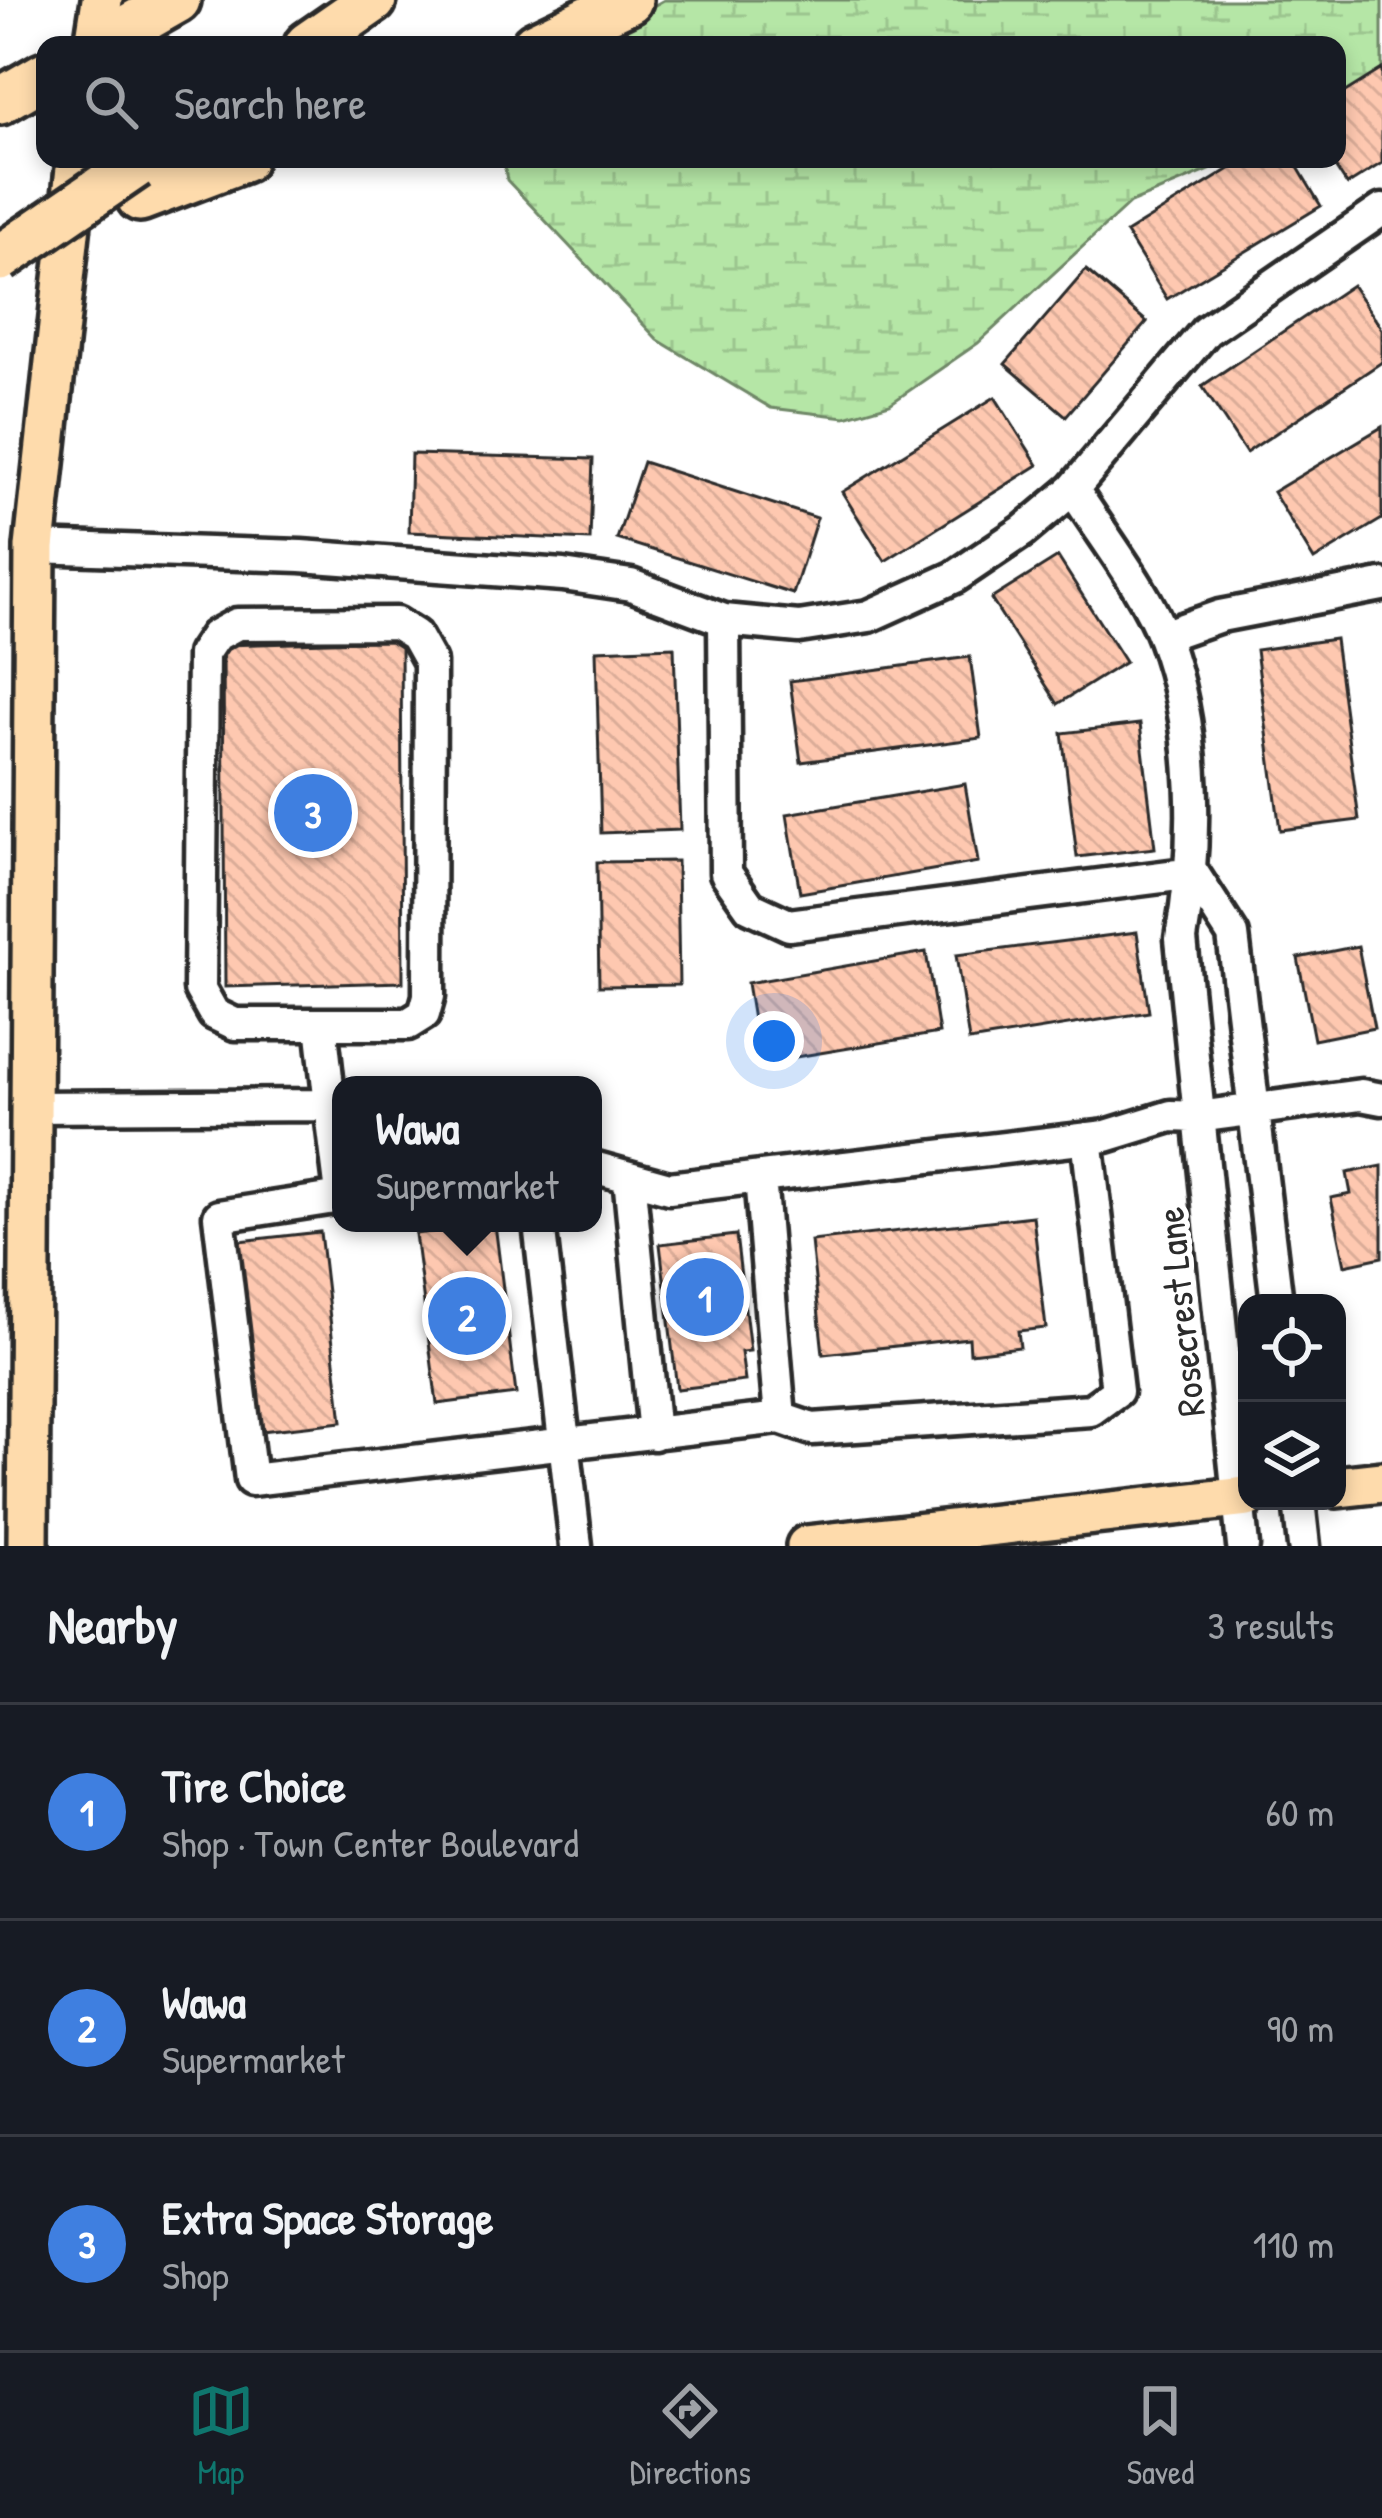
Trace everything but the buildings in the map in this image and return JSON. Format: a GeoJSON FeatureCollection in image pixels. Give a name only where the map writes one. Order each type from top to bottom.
{"type":"FeatureCollection","features":[{"type":"Feature","properties":{"kind":"highway"},"geometry":{"type":"LineString","coordinates":[[321,36],[373,0]]}},
{"type":"Feature","properties":{"kind":"highway"},"geometry":{"type":"LineString","coordinates":[[554,36],[629,0]]}},
{"type":"Feature","properties":{"kind":"highway"},"geometry":{"type":"LineString","coordinates":[[112,36],[176,1]]}},
{"type":"Feature","properties":{"kind":"highway"},"geometry":{"type":"LineString","coordinates":[[0,101],[36,80]]}},
{"type":"Feature","properties":{"kind":"highway"},"geometry":{"type":"LineString","coordinates":[[0,257],[140,174],[181,168]]}},
{"type":"Feature","properties":{"kind":"main road"},"geometry":{"type":"LineString","coordinates":[[97,36],[102,0]]}},
{"type":"Feature","properties":{"kind":"main road"},"geometry":{"type":"LineString","coordinates":[[28,1546],[34,547],[76,168]]}},
{"type":"Feature","properties":{"kind":"main road"},"geometry":{"type":"LineString","coordinates":[[1346,1486],[1382,1482]]}},
{"type":"Feature","properties":{"kind":"main road"},"geometry":{"type":"LineString","coordinates":[[807,1546],[1238,1499]]}},
{"type":"Feature","properties":{"kind":"street"},"geometry":{"type":"LineString","coordinates":[[34,547],[301,556],[563,574],[631,585],[724,620],[799,627],[869,616],[955,577],[1073,489],[1206,331],[1382,210]]}},
{"type":"Feature","properties":{"kind":"street","name":"Rosecrest Lane"},"geometry":{"type":"LineString","coordinates":[[1073,489],[1163,636],[1183,713],[1192,873],[1181,939],[1238,1456]]}},
{"type":"Feature","properties":{"kind":"street"},"geometry":{"type":"LineString","coordinates":[[1163,636],[1220,616],[1381,594]]}},
{"type":"Feature","properties":{"kind":"street"},"geometry":{"type":"LineString","coordinates":[[724,620],[726,873],[750,907],[789,925],[1192,873],[1233,935],[1276,1294]]}},
{"type":"Feature","properties":{"kind":"street"},"geometry":{"type":"LineString","coordinates":[[396,622],[415,635],[430,662],[429,996],[424,1014],[408,1024],[320,1024],[235,1024],[214,1014],[200,989],[202,654],[215,636],[237,624],[396,622]]}},
{"type":"Feature","properties":{"kind":"street"},"geometry":{"type":"LineString","coordinates":[[320,1024],[332,1122]]}},
{"type":"Feature","properties":{"kind":"street"},"geometry":{"type":"LineString","coordinates":[[602,1170],[669,1188],[1088,1138],[1172,1116],[1198,1118],[1361,1095],[1382,1099]]}},
{"type":"Feature","properties":{"kind":"street"},"geometry":{"type":"LineString","coordinates":[[28,1107],[330,1105]]}},
{"type":"Feature","properties":{"kind":"street"},"geometry":{"type":"LineString","coordinates":[[332,1197],[219,1216],[251,1480],[780,1418],[812,1429],[1091,1410],[1117,1391],[1088,1138]]}},
{"type":"Feature","properties":{"kind":"street"},"geometry":{"type":"LineString","coordinates":[[629,1177],[654,1434]]}},
{"type":"Feature","properties":{"kind":"street"},"geometry":{"type":"LineString","coordinates":[[760,1178],[780,1418]]}},
{"type":"Feature","properties":{"kind":"street"},"geometry":{"type":"LineString","coordinates":[[540,1232],[576,1546]]}},
{"type":"Feature","properties":{"kind":"street","name":"Rosecrest Lane"},"geometry":{"type":"LineString","coordinates":[[1243,1510],[1243,1546]]}},
{"type":"Feature","properties":{"kind":"street"},"geometry":{"type":"LineString","coordinates":[[1300,1510],[1304,1546]]}},
{"type":"Feature","properties":{"kind":"green space"},"geometry":{"type":"Polygon","coordinates":[[[664,0],[1382,0],[1382,116],[1346,124],[1346,36],[600,36],[664,0]]]}},
{"type":"Feature","properties":{"kind":"green space"},"geometry":{"type":"Polygon","coordinates":[[[505,168],[1214,168],[1130,203],[978,343],[890,404],[845,417],[771,408],[658,340],[507,180],[505,168]]]}},
{"type":"Feature","properties":{"kind":"place","name":"Extra Space Storage"},"geometry":{"type":"Point","coordinates":[313,813]}},
{"type":"Feature","properties":{"kind":"place","name":"Tire Choice"},"geometry":{"type":"Point","coordinates":[705,1297]}},
{"type":"Feature","properties":{"kind":"place","name":"Wawa"},"geometry":{"type":"Point","coordinates":[467,1316]}}]}
